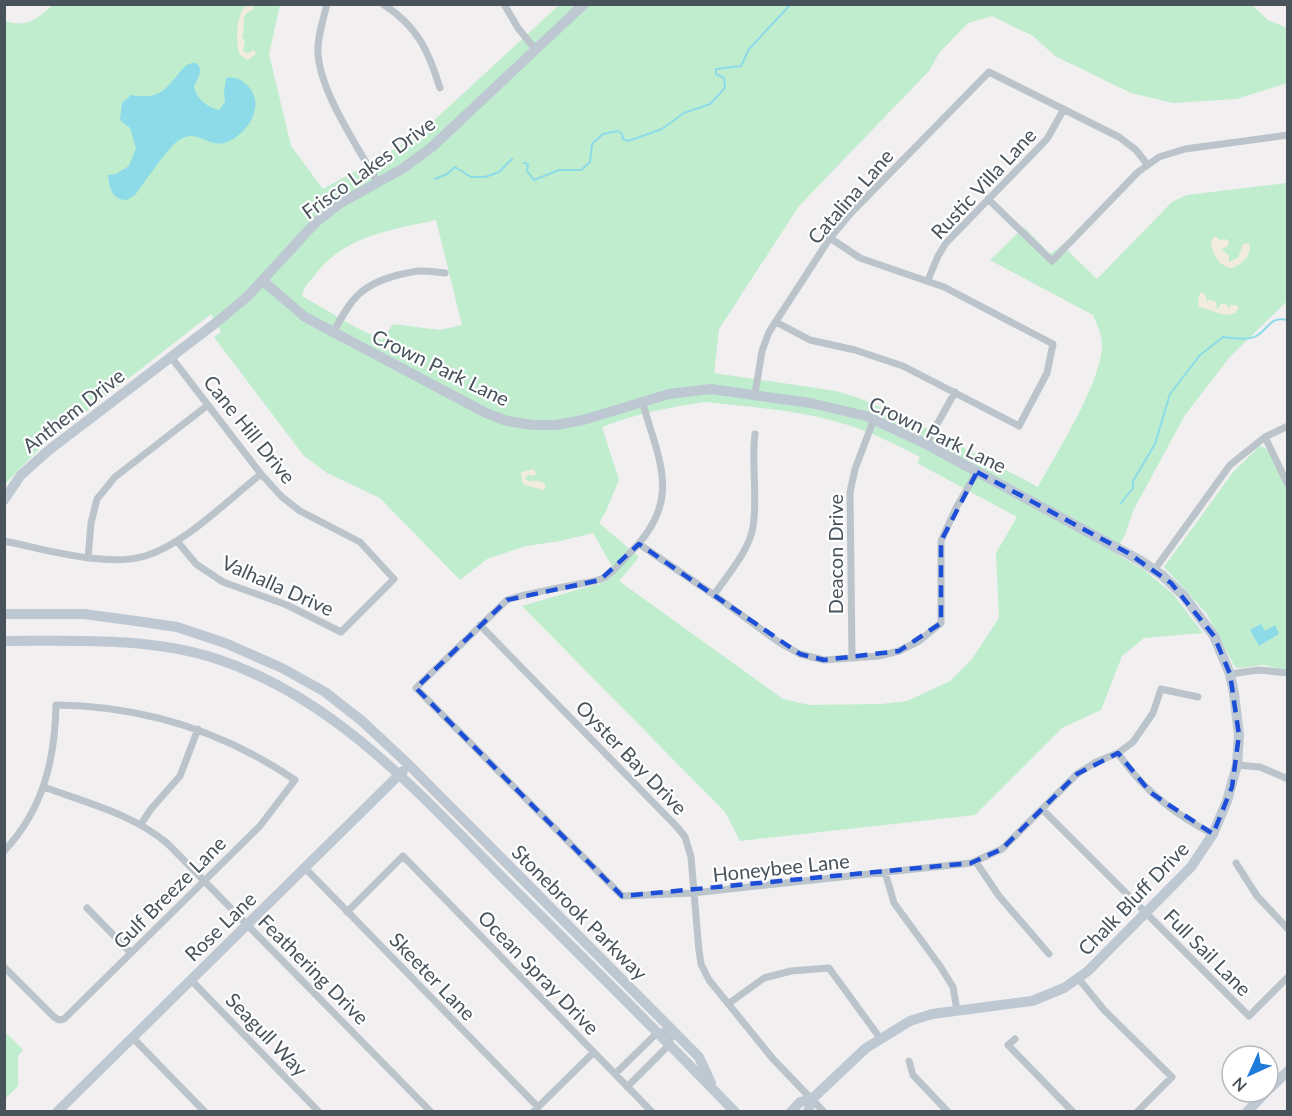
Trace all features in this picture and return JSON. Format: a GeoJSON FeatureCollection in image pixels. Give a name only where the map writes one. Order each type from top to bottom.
{"type":"FeatureCollection","features":[{"type":"Feature","properties":{"kind":"street"},"geometry":{"type":"LineString","coordinates":[[327,4],[319,32],[318,52],[321,75],[378,183]]}},
{"type":"Feature","properties":{"kind":"street"},"geometry":{"type":"LineString","coordinates":[[383,4],[413,29],[433,66],[440,88]]}},
{"type":"Feature","properties":{"kind":"street"},"geometry":{"type":"LineString","coordinates":[[504,4],[518,28],[535,49]]}},
{"type":"Feature","properties":{"kind":"street","name":"Frisco Lakes Drive"},"geometry":{"type":"LineString","coordinates":[[171,357],[217,322],[263,280],[316,222],[339,204],[402,169],[432,147],[584,4]]}},
{"type":"Feature","properties":{"kind":"street","name":"Catalina Lane"},"geometry":{"type":"LineString","coordinates":[[755,394],[762,351],[776,322],[830,238],[852,212],[989,72],[1064,109]]}},
{"type":"Feature","properties":{"kind":"street"},"geometry":{"type":"LineString","coordinates":[[1064,109],[1119,136],[1131,145],[1147,164]]}},
{"type":"Feature","properties":{"kind":"street","name":"Rustic Villa Lane"},"geometry":{"type":"LineString","coordinates":[[928,280],[946,243],[1047,139],[1064,109]]}},
{"type":"Feature","properties":{"kind":"street"},"geometry":{"type":"LineString","coordinates":[[988,199],[1052,261],[1147,164],[1165,154],[1178,150],[1287,135]]}},
{"type":"Feature","properties":{"kind":"street"},"geometry":{"type":"LineString","coordinates":[[776,322],[803,338],[887,360],[918,373],[1019,426],[1047,374],[1053,344],[975,302],[928,280],[860,258],[830,238]]}},
{"type":"Feature","properties":{"kind":"street"},"geometry":{"type":"LineString","coordinates":[[333,333],[344,311],[353,300],[378,280],[422,269],[445,273]]}},
{"type":"Feature","properties":{"kind":"street","name":"Crown Park Lane"},"geometry":{"type":"LineString","coordinates":[[263,280],[284,301],[305,317],[486,414],[507,421],[533,425],[556,425],[583,420],[642,401],[688,390],[711,389],[837,408],[874,419],[926,444],[1155,569]]}},
{"type":"Feature","properties":{"kind":"street","name":"Cane Hill Drive"},"geometry":{"type":"LineString","coordinates":[[171,357],[261,474],[282,497],[300,511],[360,542],[394,579],[341,632]]}},
{"type":"Feature","properties":{"kind":"street","name":"Anthem Drive"},"geometry":{"type":"LineString","coordinates":[[4,500],[21,475],[42,456],[171,357]]}},
{"type":"Feature","properties":{"kind":"street"},"geometry":{"type":"LineString","coordinates":[[926,444],[955,392]]}},
{"type":"Feature","properties":{"kind":"street"},"geometry":{"type":"LineString","coordinates":[[480,626],[507,600],[526,594],[600,580],[613,572],[639,544],[659,508],[664,475],[642,401]]}},
{"type":"Feature","properties":{"kind":"street"},"geometry":{"type":"LineString","coordinates":[[88,558],[91,523],[97,499],[115,477],[208,405]]}},
{"type":"Feature","properties":{"kind":"street","name":"Deacon Drive"},"geometry":{"type":"LineString","coordinates":[[852,657],[850,492],[855,469],[874,419]]}},
{"type":"Feature","properties":{"kind":"street"},"geometry":{"type":"LineString","coordinates":[[1155,569],[1230,465],[1265,437],[1287,426]]}},
{"type":"Feature","properties":{"kind":"street"},"geometry":{"type":"LineString","coordinates":[[714,594],[744,552],[753,527],[752,455],[755,434]]}},
{"type":"Feature","properties":{"kind":"street"},"geometry":{"type":"LineString","coordinates":[[1265,437],[1287,485]]}},
{"type":"Feature","properties":{"kind":"street"},"geometry":{"type":"LineString","coordinates":[[639,544],[714,594],[780,643],[800,654],[824,660],[879,656],[899,651],[919,641],[941,622],[940,541],[976,472]]}},
{"type":"Feature","properties":{"kind":"street"},"geometry":{"type":"LineString","coordinates":[[4,541],[88,558],[111,560],[144,556],[177,541],[261,474]]}},
{"type":"Feature","properties":{"kind":"street","name":"Valhalla Drive"},"geometry":{"type":"LineString","coordinates":[[177,541],[196,564],[224,582],[286,605],[341,632]]}},
{"type":"Feature","properties":{"kind":"street","name":"Chalk Bluff Drive"},"geometry":{"type":"LineString","coordinates":[[791,1112],[800,1102],[812,1099],[866,1048],[909,1021],[932,1014],[1032,1000],[1064,988],[1078,978],[1191,867],[1213,834],[1227,801],[1237,765],[1239,735],[1237,712],[1230,674],[1214,636],[1183,595],[1155,569]]}},
{"type":"Feature","properties":{"kind":"street","name":"Stonebrook Parkway"},"geometry":{"type":"LineString","coordinates":[[4,614],[84,614],[177,627],[225,643],[282,668],[325,692],[362,721],[409,765],[699,1057],[716,1091]]}},
{"type":"Feature","properties":{"kind":"street","name":"Honeybee Lane"},"geometry":{"type":"LineString","coordinates":[[480,626],[416,688],[622,896],[693,893],[975,862],[1002,849],[1077,774],[1096,762],[1118,753],[1133,742],[1154,713],[1161,689],[1198,697]]}},
{"type":"Feature","properties":{"kind":"street","name":"Oyster Bay Drive"},"geometry":{"type":"LineString","coordinates":[[480,626],[678,828],[691,857],[701,964],[709,980],[773,1059],[824,1112]]}},
{"type":"Feature","properties":{"kind":"street","name":"Stonebrook Parkway"},"geometry":{"type":"LineString","coordinates":[[4,641],[134,642],[179,650],[216,659],[264,677],[322,711],[399,775],[735,1112]]}},
{"type":"Feature","properties":{"kind":"street"},"geometry":{"type":"LineString","coordinates":[[1230,674],[1259,670],[1287,673]]}},
{"type":"Feature","properties":{"kind":"street"},"geometry":{"type":"LineString","coordinates":[[4,851],[30,818],[44,787],[53,751],[56,705],[133,711],[198,729],[180,776],[151,808],[141,825]]}},
{"type":"Feature","properties":{"kind":"street","name":"Gulf Breeze Lane"},"geometry":{"type":"LineString","coordinates":[[4,967],[54,1017],[59,1020],[70,1014],[266,819],[296,780],[242,748],[198,729]]}},
{"type":"Feature","properties":{"kind":"street"},"geometry":{"type":"LineString","coordinates":[[1118,753],[1131,772],[1151,793],[1183,817],[1213,834]]}},
{"type":"Feature","properties":{"kind":"street","name":"Rose Lane"},"geometry":{"type":"LineString","coordinates":[[57,1112],[409,765]]}},
{"type":"Feature","properties":{"kind":"street"},"geometry":{"type":"LineString","coordinates":[[1237,765],[1260,767],[1287,779]]}},
{"type":"Feature","properties":{"kind":"street","name":"Feathering Drive"},"geometry":{"type":"LineString","coordinates":[[44,787],[118,814],[141,825],[168,844],[432,1112]]}},
{"type":"Feature","properties":{"kind":"street","name":"Full Sail Lane"},"geometry":{"type":"LineString","coordinates":[[1042,810],[1249,1016],[1287,977]]}},
{"type":"Feature","properties":{"kind":"street","name":"Ocean Spray Drive"},"geometry":{"type":"LineString","coordinates":[[346,912],[403,856],[652,1112]]}},
{"type":"Feature","properties":{"kind":"street"},"geometry":{"type":"LineString","coordinates":[[975,862],[999,896],[1049,954]]}},
{"type":"Feature","properties":{"kind":"street"},"geometry":{"type":"LineString","coordinates":[[1236,863],[1257,896],[1287,929]]}},
{"type":"Feature","properties":{"kind":"street","name":"Skeeter Lane"},"geometry":{"type":"LineString","coordinates":[[305,868],[536,1109]]}},
{"type":"Feature","properties":{"kind":"street"},"geometry":{"type":"LineString","coordinates":[[885,872],[894,903],[953,987],[957,1010]]}},
{"type":"Feature","properties":{"kind":"street"},"geometry":{"type":"LineString","coordinates":[[87,908],[131,952]]}},
{"type":"Feature","properties":{"kind":"street"},"geometry":{"type":"LineString","coordinates":[[728,1004],[764,978],[790,971],[829,968],[880,1038]]}},
{"type":"Feature","properties":{"kind":"street"},"geometry":{"type":"LineString","coordinates":[[1078,978],[1104,1010],[1172,1077],[1137,1112]]}},
{"type":"Feature","properties":{"kind":"street","name":"Seagull Way"},"geometry":{"type":"LineString","coordinates":[[191,980],[319,1112]]}},
{"type":"Feature","properties":{"kind":"street"},"geometry":{"type":"LineString","coordinates":[[615,1074],[657,1033],[672,1030],[669,1045],[627,1087]]}},
{"type":"Feature","properties":{"kind":"street"},"geometry":{"type":"LineString","coordinates":[[132,1037],[205,1112]]}},
{"type":"Feature","properties":{"kind":"street"},"geometry":{"type":"LineString","coordinates":[[1015,1039],[1008,1045],[1073,1112]]}},
{"type":"Feature","properties":{"kind":"street"},"geometry":{"type":"LineString","coordinates":[[536,1109],[594,1052]]}},
{"type":"Feature","properties":{"kind":"street"},"geometry":{"type":"LineString","coordinates":[[909,1061],[913,1076],[948,1112]]}},
{"type":"Feature","properties":{"kind":"street","name":"Chalk Bluff Drive"},"geometry":{"type":"LineString","coordinates":[[808,1112],[812,1099]]}},
{"type":"Feature","properties":{"kind":"highlighted area"},"geometry":{"type":"Polygon","coordinates":[[[977,472],[1128,553],[1171,583],[1214,636],[1230,674],[1239,735],[1232,787],[1213,834],[1151,793],[1118,753],[1077,774],[1002,849],[971,863],[622,896],[416,688],[507,600],[600,580],[639,544],[800,654],[824,660],[899,651],[941,623],[941,541],[977,472]]]}},
{"type":"Feature","properties":{"kind":"green space"},"geometry":{"type":"Polygon","coordinates":[[[1251,4],[1268,20],[1287,28],[1287,83],[1237,99],[1173,103],[1131,93],[1055,56],[1033,36],[992,16],[968,23],[939,53],[929,71],[799,206],[719,329],[714,373],[836,391],[859,398],[917,423],[1038,487],[1066,437],[1094,379],[1100,361],[1101,337],[1093,315],[990,260],[1024,227],[1049,253],[1062,245],[1097,279],[1172,202],[1187,195],[1287,183],[1287,301],[1229,358],[1185,415],[1133,511],[1125,535],[1115,553],[1144,570],[1173,594],[1203,633],[1144,638],[1122,656],[1101,710],[1062,728],[975,815],[740,841],[725,812],[522,606],[601,583],[616,573],[593,533],[526,546],[487,559],[460,580],[380,498],[327,473],[304,456],[214,337],[221,332],[211,314],[41,447],[5,484],[5,21],[25,23],[31,21],[53,5],[280,5],[269,54],[291,146],[323,189],[416,137],[557,5],[1251,4]],[[436,220],[385,232],[353,243],[326,263],[306,285],[302,296],[382,340],[393,324],[440,330],[462,325],[436,220]],[[705,402],[627,418],[602,427],[619,480],[599,523],[639,557],[619,581],[783,699],[809,705],[882,704],[907,701],[950,681],[972,659],[999,618],[996,553],[1017,517],[917,463],[920,457],[857,428],[820,417],[705,402]]]}},
{"type":"Feature","properties":{"kind":"green space"},"geometry":{"type":"Polygon","coordinates":[[[1260,446],[1269,450],[1287,492],[1287,670],[1263,665],[1235,667],[1207,614],[1164,567],[1234,471],[1260,446]]]}},
{"type":"Feature","properties":{"kind":"green space"},"geometry":{"type":"Polygon","coordinates":[[[5,1032],[23,1050],[18,1056],[18,1086],[5,1099],[5,1032]]]}},
{"type":"Feature","properties":{"kind":"sand"},"geometry":{"type":"Polygon","coordinates":[[[247,5],[252,5],[254,8],[247,13],[244,19],[243,50],[247,53],[254,50],[256,54],[248,60],[240,55],[237,36],[241,14],[247,5]]]}},
{"type":"Feature","properties":{"kind":"sand"},"geometry":{"type":"Polygon","coordinates":[[[1215,236],[1220,240],[1229,241],[1228,246],[1222,249],[1229,256],[1229,262],[1238,258],[1243,244],[1249,243],[1250,248],[1246,259],[1231,268],[1223,265],[1216,258],[1213,250],[1211,241],[1215,236]]]}},
{"type":"Feature","properties":{"kind":"sand"},"geometry":{"type":"Polygon","coordinates":[[[1202,292],[1206,296],[1206,301],[1216,302],[1217,310],[1224,303],[1228,309],[1231,305],[1239,308],[1226,315],[1198,307],[1199,295],[1202,292]]]}},
{"type":"Feature","properties":{"kind":"sand"},"geometry":{"type":"Polygon","coordinates":[[[534,469],[536,474],[528,475],[525,479],[542,482],[546,486],[543,490],[522,482],[521,472],[534,469]]]}},
{"type":"Feature","properties":{"kind":"water"},"geometry":{"type":"Polygon","coordinates":[[[196,63],[200,68],[200,74],[194,87],[197,95],[203,102],[215,109],[219,110],[225,102],[226,78],[238,78],[247,85],[253,93],[255,102],[252,119],[240,134],[224,143],[213,143],[191,136],[179,140],[162,158],[135,195],[127,200],[118,198],[110,189],[108,175],[116,174],[129,166],[136,148],[130,128],[120,120],[122,103],[131,95],[147,96],[159,93],[184,67],[196,63]]]}},
{"type":"Feature","properties":{"kind":"water"},"geometry":{"type":"Polygon","coordinates":[[[1261,624],[1265,631],[1275,625],[1279,634],[1259,646],[1250,630],[1261,624]]]}},
{"type":"Feature","properties":{"kind":"waterway"},"geometry":{"type":"LineString","coordinates":[[524,163],[528,164],[527,171],[534,180],[559,170],[581,170],[590,162],[592,144],[603,134],[618,131],[627,141],[662,129],[684,113],[710,104],[725,88],[724,78],[716,74],[716,69],[741,66],[749,49],[791,4]]}},
{"type":"Feature","properties":{"kind":"waterway"},"geometry":{"type":"LineString","coordinates":[[435,179],[447,174],[455,167],[471,177],[485,177],[499,172],[512,159]]}},
{"type":"Feature","properties":{"kind":"waterway"},"geometry":{"type":"LineString","coordinates":[[1121,503],[1133,488],[1133,481],[1155,444],[1170,394],[1200,355],[1223,337],[1250,338],[1258,335],[1273,321],[1288,320]]}}]}
